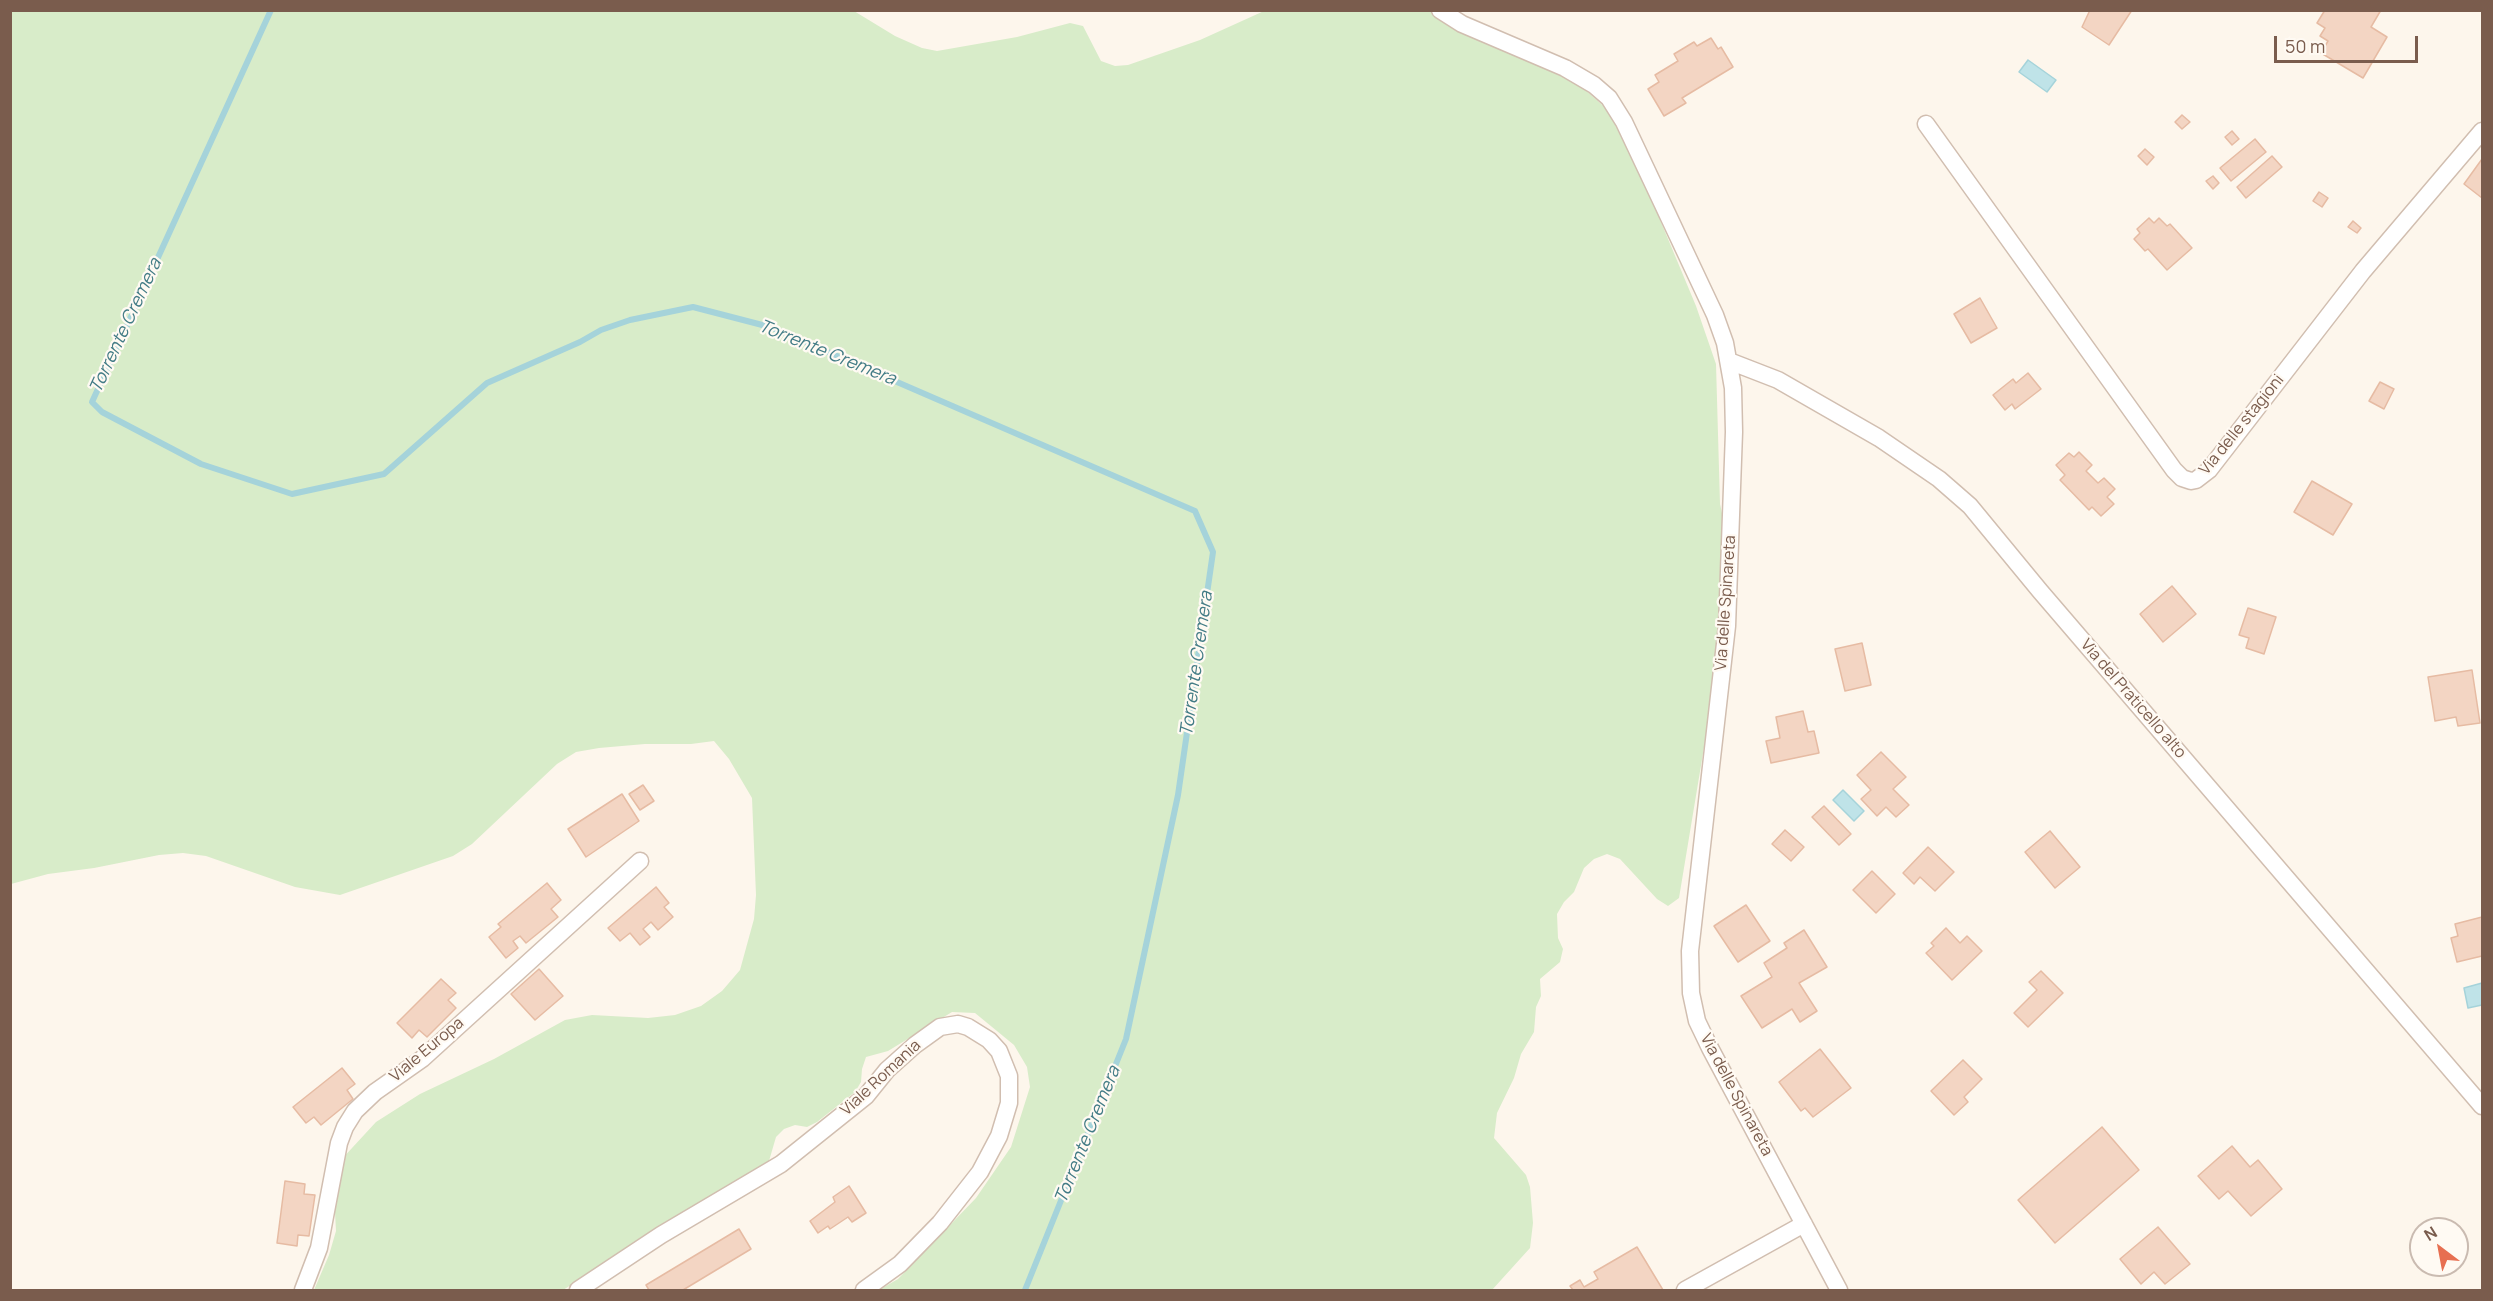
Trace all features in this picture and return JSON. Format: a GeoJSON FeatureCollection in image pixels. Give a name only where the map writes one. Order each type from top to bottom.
{"type":"FeatureCollection","features":[{"type":"Feature","properties":{"kind":"street","name":"Via delle Spinareta"},"geometry":{"type":"LineString","coordinates":[[1440,10],[1462,24],[1573,72],[1598,87],[1613,102],[1715,315],[1729,361],[1733,388],[1734,432],[1727,626],[1691,940],[1689,981],[1694,1011],[1701,1030],[1839,1290]]}},
{"type":"Feature","properties":{"kind":"street","name":"Via delle stagioni"},"geometry":{"type":"LineString","coordinates":[[1926,124],[2175,470],[2182,478],[2191,481],[2209,470],[2363,271],[2482,131]]}},
{"type":"Feature","properties":{"kind":"street","name":"Via del Praticello alto"},"geometry":{"type":"LineString","coordinates":[[1729,361],[1778,380],[1879,438],[1940,479],[1965,501],[2482,1106]]}},
{"type":"Feature","properties":{"kind":"street","name":"Viale Europa"},"geometry":{"type":"LineString","coordinates":[[303,1290],[319,1248],[339,1143],[355,1111],[368,1098],[434,1049],[468,1015],[640,861]]}},
{"type":"Feature","properties":{"kind":"street","name":"Viale Romania"},"geometry":{"type":"LineString","coordinates":[[578,1290],[661,1235],[781,1164],[866,1096],[886,1070],[940,1027],[958,1024],[968,1027],[989,1040],[999,1051],[1009,1076],[1008,1111],[999,1136],[980,1172],[940,1224],[900,1264],[864,1290]]}},
{"type":"Feature","properties":{"kind":"street"},"geometry":{"type":"LineString","coordinates":[[1685,1290],[1804,1224]]}},
{"type":"Feature","properties":{"kind":"green space"},"geometry":{"type":"Polygon","coordinates":[[[1433,10],[1567,74],[1607,109],[1643,179],[1696,306],[1716,364],[1720,504],[1724,522],[1717,669],[1679,898],[1668,906],[1657,899],[1620,859],[1607,854],[1594,859],[1584,868],[1574,892],[1557,914],[1558,938],[1563,949],[1560,962],[1540,979],[1541,996],[1536,1007],[1534,1032],[1521,1054],[1514,1078],[1497,1113],[1494,1138],[1526,1175],[1530,1187],[1533,1223],[1530,1248],[1492,1290],[879,1290],[898,1279],[976,1198],[1011,1147],[1030,1087],[1027,1067],[1014,1045],[975,1013],[952,1012],[888,1051],[866,1057],[861,1082],[855,1092],[817,1122],[807,1127],[795,1125],[784,1129],[776,1137],[769,1161],[563,1290],[314,1290],[329,1255],[336,1231],[334,1194],[340,1161],[376,1122],[420,1094],[494,1059],[565,1020],[592,1015],[648,1018],[675,1015],[701,1006],[722,991],[740,970],[754,919],[756,895],[752,798],[729,759],[714,741],[599,748],[576,752],[557,764],[472,844],[453,856],[340,895],[295,887],[206,856],[183,853],[48,874],[11,884],[10,11],[854,11],[895,36],[922,48],[937,51],[1017,37],[1070,23],[1083,26],[1101,61],[1115,66],[1128,65],[1200,40],[1264,11],[1433,10]]]}},
{"type":"Feature","properties":{"kind":"water"},"geometry":{"type":"Polygon","coordinates":[[[2028,60],[2056,80],[2047,92],[2019,72],[2028,60]]]}},
{"type":"Feature","properties":{"kind":"water"},"geometry":{"type":"Polygon","coordinates":[[[1843,790],[1864,811],[1854,821],[1833,800],[1843,790]]]}},
{"type":"Feature","properties":{"kind":"water"},"geometry":{"type":"Polygon","coordinates":[[[2482,983],[2482,1005],[2468,1008],[2464,988],[2482,983]]]}},
{"type":"Feature","properties":{"kind":"building"},"geometry":{"type":"Polygon","coordinates":[[[2090,10],[2132,10],[2109,45],[2082,27],[2090,10]]]}},
{"type":"Feature","properties":{"kind":"building"},"geometry":{"type":"Polygon","coordinates":[[[2325,10],[2381,10],[2371,27],[2387,37],[2363,78],[2321,53],[2328,41],[2320,36],[2325,28],[2317,23],[2325,10]]]}},
{"type":"Feature","properties":{"kind":"building"},"geometry":{"type":"Polygon","coordinates":[[[1711,38],[1718,49],[1721,47],[1733,67],[1682,98],[1686,103],[1664,116],[1648,89],[1659,82],[1655,75],[1678,61],[1674,54],[1694,42],[1697,46],[1711,38]]]}},
{"type":"Feature","properties":{"kind":"building"},"geometry":{"type":"Polygon","coordinates":[[[2182,115],[2190,122],[2182,129],[2175,122],[2182,115]]]}},
{"type":"Feature","properties":{"kind":"building"},"geometry":{"type":"Polygon","coordinates":[[[2232,131],[2239,139],[2232,145],[2225,137],[2232,131]]]}},
{"type":"Feature","properties":{"kind":"building"},"geometry":{"type":"Polygon","coordinates":[[[2255,139],[2266,152],[2231,181],[2220,168],[2255,139]]]}},
{"type":"Feature","properties":{"kind":"building"},"geometry":{"type":"Polygon","coordinates":[[[2145,149],[2154,157],[2147,165],[2138,156],[2145,149]]]}},
{"type":"Feature","properties":{"kind":"building"},"geometry":{"type":"Polygon","coordinates":[[[2272,156],[2282,167],[2246,198],[2237,187],[2272,156]]]}},
{"type":"Feature","properties":{"kind":"building"},"geometry":{"type":"Polygon","coordinates":[[[2482,159],[2482,198],[2464,184],[2482,159]]]}},
{"type":"Feature","properties":{"kind":"building"},"geometry":{"type":"Polygon","coordinates":[[[2213,176],[2219,183],[2213,189],[2206,181],[2213,176]]]}},
{"type":"Feature","properties":{"kind":"building"},"geometry":{"type":"Polygon","coordinates":[[[2319,192],[2328,198],[2322,207],[2313,201],[2319,192]]]}},
{"type":"Feature","properties":{"kind":"building"},"geometry":{"type":"Polygon","coordinates":[[[2149,218],[2154,223],[2159,218],[2167,226],[2170,224],[2192,248],[2167,270],[2148,249],[2145,251],[2134,239],[2140,233],[2137,229],[2149,218]]]}},
{"type":"Feature","properties":{"kind":"building"},"geometry":{"type":"Polygon","coordinates":[[[2353,221],[2361,228],[2357,233],[2348,227],[2353,221]]]}},
{"type":"Feature","properties":{"kind":"building"},"geometry":{"type":"Polygon","coordinates":[[[1980,298],[1997,328],[1971,343],[1954,314],[1980,298]]]}},
{"type":"Feature","properties":{"kind":"building"},"geometry":{"type":"Polygon","coordinates":[[[2028,373],[2041,389],[2015,409],[2012,404],[2005,410],[1993,395],[2013,379],[2016,383],[2028,373]]]}},
{"type":"Feature","properties":{"kind":"building"},"geometry":{"type":"Polygon","coordinates":[[[2380,382],[2394,389],[2384,409],[2369,401],[2380,382]]]}},
{"type":"Feature","properties":{"kind":"building"},"geometry":{"type":"Polygon","coordinates":[[[2079,452],[2092,465],[2086,471],[2098,483],[2104,478],[2115,489],[2107,497],[2114,504],[2101,516],[2092,507],[2089,510],[2060,480],[2065,475],[2056,465],[2069,453],[2074,457],[2079,452]]]}},
{"type":"Feature","properties":{"kind":"building"},"geometry":{"type":"Polygon","coordinates":[[[2312,481],[2352,504],[2333,535],[2294,512],[2312,481]]]}},
{"type":"Feature","properties":{"kind":"building"},"geometry":{"type":"Polygon","coordinates":[[[2172,586],[2196,614],[2163,642],[2140,614],[2172,586]]]}},
{"type":"Feature","properties":{"kind":"building"},"geometry":{"type":"Polygon","coordinates":[[[2248,608],[2276,617],[2264,654],[2246,648],[2249,638],[2239,635],[2248,608]]]}},
{"type":"Feature","properties":{"kind":"building"},"geometry":{"type":"Polygon","coordinates":[[[1862,643],[1871,685],[1845,691],[1835,649],[1862,643]]]}},
{"type":"Feature","properties":{"kind":"building"},"geometry":{"type":"Polygon","coordinates":[[[2472,670],[2480,723],[2458,726],[2456,717],[2435,721],[2428,677],[2472,670]]]}},
{"type":"Feature","properties":{"kind":"building"},"geometry":{"type":"Polygon","coordinates":[[[1803,711],[1808,732],[1814,731],[1819,753],[1771,763],[1766,741],[1780,738],[1776,717],[1803,711]]]}},
{"type":"Feature","properties":{"kind":"building"},"geometry":{"type":"Polygon","coordinates":[[[1881,752],[1906,777],[1893,789],[1909,805],[1896,817],[1886,807],[1877,816],[1861,799],[1871,790],[1857,775],[1881,752]]]}},
{"type":"Feature","properties":{"kind":"building"},"geometry":{"type":"Polygon","coordinates":[[[643,785],[654,801],[640,810],[629,794],[643,785]]]}},
{"type":"Feature","properties":{"kind":"building"},"geometry":{"type":"Polygon","coordinates":[[[622,794],[639,821],[586,857],[568,829],[622,794]]]}},
{"type":"Feature","properties":{"kind":"building"},"geometry":{"type":"Polygon","coordinates":[[[1824,806],[1851,834],[1839,845],[1812,817],[1824,806]]]}},
{"type":"Feature","properties":{"kind":"building"},"geometry":{"type":"Polygon","coordinates":[[[1785,830],[1804,847],[1791,861],[1772,844],[1785,830]]]}},
{"type":"Feature","properties":{"kind":"building"},"geometry":{"type":"Polygon","coordinates":[[[2050,831],[2080,867],[2055,888],[2025,852],[2050,831]]]}},
{"type":"Feature","properties":{"kind":"building"},"geometry":{"type":"Polygon","coordinates":[[[1928,847],[1954,872],[1935,891],[1920,877],[1914,884],[1903,873],[1928,847]]]}},
{"type":"Feature","properties":{"kind":"building"},"geometry":{"type":"Polygon","coordinates":[[[1872,871],[1895,894],[1876,913],[1853,890],[1872,871]]]}},
{"type":"Feature","properties":{"kind":"building"},"geometry":{"type":"Polygon","coordinates":[[[547,883],[561,900],[551,909],[558,917],[526,943],[520,936],[513,941],[518,948],[506,958],[489,937],[501,927],[498,924],[547,883]]]}},
{"type":"Feature","properties":{"kind":"building"},"geometry":{"type":"Polygon","coordinates":[[[656,887],[669,903],[664,907],[673,917],[658,930],[651,922],[643,929],[650,937],[640,945],[630,933],[620,941],[608,928],[656,887]]]}},
{"type":"Feature","properties":{"kind":"building"},"geometry":{"type":"Polygon","coordinates":[[[1746,905],[1770,941],[1738,962],[1714,926],[1746,905]]]}},
{"type":"Feature","properties":{"kind":"building"},"geometry":{"type":"Polygon","coordinates":[[[2482,917],[2482,956],[2457,962],[2451,938],[2458,936],[2455,924],[2482,917]]]}},
{"type":"Feature","properties":{"kind":"building"},"geometry":{"type":"Polygon","coordinates":[[[1946,928],[1960,943],[1967,936],[1982,951],[1952,980],[1926,953],[1934,946],[1931,943],[1946,928]]]}},
{"type":"Feature","properties":{"kind":"building"},"geometry":{"type":"Polygon","coordinates":[[[1804,930],[1827,967],[1799,983],[1817,1011],[1800,1022],[1792,1009],[1762,1028],[1741,996],[1772,977],[1764,963],[1787,948],[1784,943],[1804,930]]]}},
{"type":"Feature","properties":{"kind":"building"},"geometry":{"type":"Polygon","coordinates":[[[539,969],[563,996],[535,1020],[511,994],[539,969]]]}},
{"type":"Feature","properties":{"kind":"building"},"geometry":{"type":"Polygon","coordinates":[[[2041,971],[2063,993],[2028,1027],[2014,1013],[2037,990],[2029,982],[2041,971]]]}},
{"type":"Feature","properties":{"kind":"building"},"geometry":{"type":"Polygon","coordinates":[[[441,979],[456,993],[448,1000],[456,1008],[427,1037],[419,1030],[412,1038],[397,1023],[441,979]]]}},
{"type":"Feature","properties":{"kind":"building"},"geometry":{"type":"Polygon","coordinates":[[[1820,1049],[1851,1088],[1813,1117],[1805,1108],[1801,1111],[1779,1082],[1820,1049]]]}},
{"type":"Feature","properties":{"kind":"building"},"geometry":{"type":"Polygon","coordinates":[[[1963,1060],[1982,1079],[1964,1097],[1968,1102],[1954,1115],[1931,1091],[1963,1060]]]}},
{"type":"Feature","properties":{"kind":"building"},"geometry":{"type":"Polygon","coordinates":[[[342,1068],[355,1084],[347,1090],[353,1099],[321,1125],[314,1117],[306,1123],[293,1107],[342,1068]]]}},
{"type":"Feature","properties":{"kind":"building"},"geometry":{"type":"Polygon","coordinates":[[[2102,1127],[2139,1170],[2055,1243],[2018,1200],[2102,1127]]]}},
{"type":"Feature","properties":{"kind":"building"},"geometry":{"type":"Polygon","coordinates":[[[2232,1146],[2250,1167],[2258,1160],[2282,1189],[2251,1216],[2228,1191],[2219,1199],[2198,1176],[2232,1146]]]}},
{"type":"Feature","properties":{"kind":"building"},"geometry":{"type":"Polygon","coordinates":[[[285,1181],[305,1184],[304,1194],[315,1195],[309,1236],[298,1235],[297,1246],[277,1243],[285,1181]]]}},
{"type":"Feature","properties":{"kind":"building"},"geometry":{"type":"Polygon","coordinates":[[[849,1186],[866,1213],[852,1222],[848,1217],[830,1229],[828,1226],[818,1233],[810,1221],[835,1202],[833,1197],[849,1186]]]}},
{"type":"Feature","properties":{"kind":"building"},"geometry":{"type":"Polygon","coordinates":[[[2158,1227],[2190,1264],[2165,1284],[2154,1272],[2141,1284],[2120,1259],[2158,1227]]]}},
{"type":"Feature","properties":{"kind":"building"},"geometry":{"type":"Polygon","coordinates":[[[739,1229],[751,1249],[683,1290],[649,1290],[646,1285],[739,1229]]]}},
{"type":"Feature","properties":{"kind":"building"},"geometry":{"type":"Polygon","coordinates":[[[1637,1247],[1663,1290],[1573,1290],[1570,1286],[1580,1280],[1584,1287],[1598,1279],[1594,1272],[1637,1247]]]}},
{"type":"Feature","properties":{"kind":"waterway","name":"Torrente Cremera"},"geometry":{"type":"LineString","coordinates":[[271,10],[92,402],[102,412],[201,464],[292,494],[384,474],[487,383],[580,342],[601,330],[630,320],[693,307],[770,327],[1195,511],[1213,552],[1178,795],[1126,1039],[1025,1290]]}}]}
